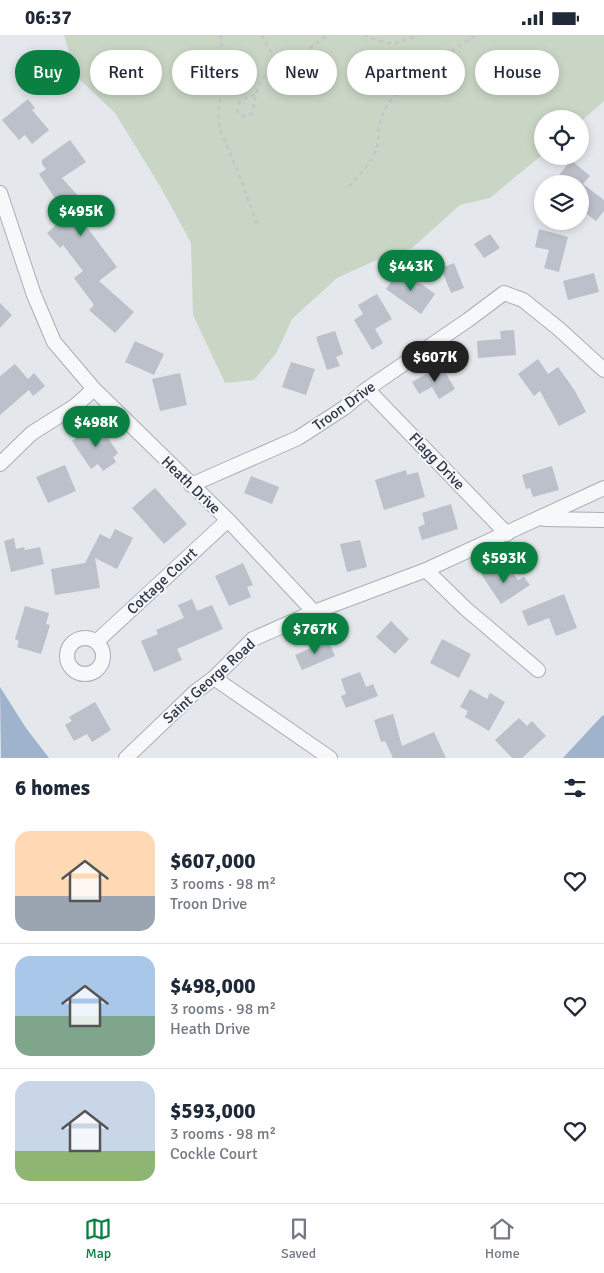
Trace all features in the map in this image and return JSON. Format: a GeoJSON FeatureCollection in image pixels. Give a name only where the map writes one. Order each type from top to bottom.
{"type":"FeatureCollection","features":[{"type":"Feature","properties":{"kind":"street","name":"Heath Drive"},"geometry":{"type":"LineString","coordinates":[[0,193],[34,295],[54,342],[94,389],[228,520],[314,612]]}},
{"type":"Feature","properties":{"kind":"street","name":"Troon Drive"},"geometry":{"type":"LineString","coordinates":[[191,485],[298,438],[344,408],[367,389],[504,293],[524,300],[604,370]]}},
{"type":"Feature","properties":{"kind":"street"},"geometry":{"type":"LineString","coordinates":[[0,464],[32,433],[75,406],[94,389]]}},
{"type":"Feature","properties":{"kind":"street","name":"Flagg Drive"},"geometry":{"type":"LineString","coordinates":[[367,389],[507,534]]}},
{"type":"Feature","properties":{"kind":"street","name":"Saint George Road"},"geometry":{"type":"LineString","coordinates":[[126,758],[195,692],[214,678],[253,639],[314,612],[426,570],[604,488]]}},
{"type":"Feature","properties":{"kind":"street"},"geometry":{"type":"LineString","coordinates":[[538,519],[604,520]]}},
{"type":"Feature","properties":{"kind":"street","name":"Cottage Court"},"geometry":{"type":"LineString","coordinates":[[96,642],[228,520]]}},
{"type":"Feature","properties":{"kind":"street"},"geometry":{"type":"LineString","coordinates":[[426,570],[466,609],[538,671]]}},
{"type":"Feature","properties":{"kind":"street"},"geometry":{"type":"LineString","coordinates":[[214,678],[330,758]]}},
{"type":"Feature","properties":{"kind":"path"},"geometry":{"type":"LineString","coordinates":[[221,35],[223,80],[218,114],[220,130],[258,227]]}},
{"type":"Feature","properties":{"kind":"path"},"geometry":{"type":"LineString","coordinates":[[262,35],[270,50]]}},
{"type":"Feature","properties":{"kind":"path"},"geometry":{"type":"LineString","coordinates":[[307,50],[327,35]]}},
{"type":"Feature","properties":{"kind":"path"},"geometry":{"type":"LineString","coordinates":[[364,35],[383,43],[397,43],[419,35]]}},
{"type":"Feature","properties":{"kind":"path"},"geometry":{"type":"LineString","coordinates":[[349,186],[375,153],[379,140],[380,121],[389,102],[406,86],[476,35]]}},
{"type":"Feature","properties":{"kind":"path"},"geometry":{"type":"LineString","coordinates":[[257,89],[267,72]]}},
{"type":"Feature","properties":{"kind":"path"},"geometry":{"type":"LineString","coordinates":[[255,95],[252,113],[244,117],[237,110],[240,102],[247,97],[255,95]]}},
{"type":"Feature","properties":{"kind":"green space"},"geometry":{"type":"Polygon","coordinates":[[[64,35],[604,35],[604,101],[589,114],[589,110],[534,110],[534,162],[490,198],[460,205],[412,248],[385,256],[337,278],[292,319],[277,352],[254,380],[225,383],[193,315],[191,243],[160,186],[115,113],[96,95],[162,95],[162,50],[90,50],[90,89],[80,80],[80,50],[68,50],[64,35]]]}},
{"type":"Feature","properties":{"kind":"water"},"geometry":{"type":"Polygon","coordinates":[[[0,687],[26,728],[49,758],[1,758],[0,687]]]}},
{"type":"Feature","properties":{"kind":"water"},"geometry":{"type":"Polygon","coordinates":[[[604,715],[604,758],[563,758],[601,717],[604,715]]]}},
{"type":"Feature","properties":{"kind":"building"},"geometry":{"type":"Polygon","coordinates":[[[28,99],[35,108],[32,110],[49,130],[32,144],[25,135],[19,140],[2,120],[28,99]]]}},
{"type":"Feature","properties":{"kind":"building"},"geometry":{"type":"Polygon","coordinates":[[[70,140],[86,162],[62,178],[96,216],[85,225],[117,267],[99,281],[134,312],[115,333],[89,310],[94,305],[74,278],[83,271],[63,245],[60,248],[47,233],[59,222],[49,211],[58,203],[39,174],[46,169],[42,164],[42,160],[70,140]]]}},
{"type":"Feature","properties":{"kind":"building"},"geometry":{"type":"Polygon","coordinates":[[[567,165],[577,165],[589,175],[559,175],[567,165]]]}},
{"type":"Feature","properties":{"kind":"building"},"geometry":{"type":"Polygon","coordinates":[[[589,189],[604,200],[604,211],[596,221],[589,216],[589,189]]]}},
{"type":"Feature","properties":{"kind":"building"},"geometry":{"type":"Polygon","coordinates":[[[539,230],[568,237],[559,272],[544,268],[549,250],[535,247],[539,230]]]}},
{"type":"Feature","properties":{"kind":"building"},"geometry":{"type":"Polygon","coordinates":[[[490,234],[500,248],[484,258],[474,244],[490,234]]]}},
{"type":"Feature","properties":{"kind":"building"},"geometry":{"type":"Polygon","coordinates":[[[454,263],[464,288],[451,293],[441,268],[454,263]]]}},
{"type":"Feature","properties":{"kind":"building"},"geometry":{"type":"Polygon","coordinates":[[[405,272],[435,294],[421,314],[386,289],[394,278],[398,281],[405,272]]]}},
{"type":"Feature","properties":{"kind":"building"},"geometry":{"type":"Polygon","coordinates":[[[594,273],[599,292],[568,300],[563,281],[594,273]]]}},
{"type":"Feature","properties":{"kind":"building"},"geometry":{"type":"Polygon","coordinates":[[[377,294],[392,319],[375,329],[383,343],[372,350],[354,320],[363,314],[358,305],[377,294]]]}},
{"type":"Feature","properties":{"kind":"building"},"geometry":{"type":"Polygon","coordinates":[[[0,303],[12,315],[0,328],[0,303]]]}},
{"type":"Feature","properties":{"kind":"building"},"geometry":{"type":"Polygon","coordinates":[[[514,330],[516,355],[478,358],[477,341],[501,339],[500,331],[514,330]]]}},
{"type":"Feature","properties":{"kind":"building"},"geometry":{"type":"Polygon","coordinates":[[[335,331],[343,354],[336,357],[340,366],[327,370],[316,337],[335,331]]]}},
{"type":"Feature","properties":{"kind":"building"},"geometry":{"type":"Polygon","coordinates":[[[135,341],[164,354],[154,375],[125,362],[135,341]]]}},
{"type":"Feature","properties":{"kind":"building"},"geometry":{"type":"Polygon","coordinates":[[[538,359],[548,374],[558,367],[575,391],[586,412],[559,426],[540,391],[534,396],[518,374],[538,359]]]}},
{"type":"Feature","properties":{"kind":"building"},"geometry":{"type":"Polygon","coordinates":[[[291,362],[315,369],[306,395],[282,387],[291,362]]]}},
{"type":"Feature","properties":{"kind":"building"},"geometry":{"type":"Polygon","coordinates":[[[15,364],[28,379],[34,373],[45,386],[33,396],[29,390],[0,415],[0,376],[15,364]]]}},
{"type":"Feature","properties":{"kind":"building"},"geometry":{"type":"Polygon","coordinates":[[[441,365],[455,389],[439,399],[432,387],[419,394],[412,382],[441,365]]]}},
{"type":"Feature","properties":{"kind":"building"},"geometry":{"type":"Polygon","coordinates":[[[180,373],[187,405],[160,411],[152,379],[180,373]]]}},
{"type":"Feature","properties":{"kind":"building"},"geometry":{"type":"Polygon","coordinates":[[[98,423],[118,453],[113,457],[116,462],[103,471],[98,464],[91,469],[72,441],[98,423]]]}},
{"type":"Feature","properties":{"kind":"building"},"geometry":{"type":"Polygon","coordinates":[[[65,465],[76,491],[48,503],[36,477],[65,465]]]}},
{"type":"Feature","properties":{"kind":"building"},"geometry":{"type":"Polygon","coordinates":[[[552,466],[559,490],[533,497],[530,488],[526,489],[522,475],[552,466]]]}},
{"type":"Feature","properties":{"kind":"building"},"geometry":{"type":"Polygon","coordinates":[[[406,470],[407,475],[418,472],[425,497],[384,510],[375,480],[406,470]]]}},
{"type":"Feature","properties":{"kind":"building"},"geometry":{"type":"Polygon","coordinates":[[[251,476],[279,487],[272,504],[244,493],[251,476]]]}},
{"type":"Feature","properties":{"kind":"building"},"geometry":{"type":"Polygon","coordinates":[[[155,488],[187,524],[164,544],[132,508],[155,488]]]}},
{"type":"Feature","properties":{"kind":"building"},"geometry":{"type":"Polygon","coordinates":[[[451,504],[458,529],[422,540],[418,527],[425,524],[422,513],[451,504]]]}},
{"type":"Feature","properties":{"kind":"building"},"geometry":{"type":"Polygon","coordinates":[[[115,529],[133,538],[117,569],[95,558],[100,588],[55,595],[51,569],[85,563],[100,534],[110,539],[115,529]]]}},
{"type":"Feature","properties":{"kind":"building"},"geometry":{"type":"Polygon","coordinates":[[[14,538],[16,549],[24,547],[25,550],[40,547],[44,564],[11,572],[4,541],[14,538]]]}},
{"type":"Feature","properties":{"kind":"building"},"geometry":{"type":"Polygon","coordinates":[[[360,540],[367,567],[347,572],[340,544],[360,540]]]}},
{"type":"Feature","properties":{"kind":"building"},"geometry":{"type":"Polygon","coordinates":[[[243,563],[253,585],[247,587],[251,597],[229,606],[215,576],[243,563]]]}},
{"type":"Feature","properties":{"kind":"building"},"geometry":{"type":"Polygon","coordinates":[[[492,567],[499,578],[511,570],[518,580],[524,577],[530,585],[501,604],[481,574],[492,567]]]}},
{"type":"Feature","properties":{"kind":"building"},"geometry":{"type":"Polygon","coordinates":[[[564,594],[577,628],[556,636],[549,618],[528,626],[522,611],[564,594]]]}},
{"type":"Feature","properties":{"kind":"building"},"geometry":{"type":"Polygon","coordinates":[[[192,599],[197,611],[212,605],[223,629],[177,649],[182,660],[154,672],[141,641],[158,634],[156,630],[184,618],[178,605],[192,599]]]}},
{"type":"Feature","properties":{"kind":"building"},"geometry":{"type":"Polygon","coordinates":[[[25,606],[49,613],[46,624],[50,625],[41,654],[17,647],[19,641],[15,639],[25,606]]]}},
{"type":"Feature","properties":{"kind":"building"},"geometry":{"type":"Polygon","coordinates":[[[391,621],[409,639],[395,654],[376,637],[391,621]]]}},
{"type":"Feature","properties":{"kind":"building"},"geometry":{"type":"Polygon","coordinates":[[[442,639],[471,654],[459,678],[430,663],[442,639]]]}},
{"type":"Feature","properties":{"kind":"building"},"geometry":{"type":"Polygon","coordinates":[[[328,640],[335,656],[302,670],[295,655],[328,640]]]}},
{"type":"Feature","properties":{"kind":"building"},"geometry":{"type":"Polygon","coordinates":[[[360,672],[366,687],[373,684],[378,696],[346,708],[341,696],[346,694],[341,679],[360,672]]]}},
{"type":"Feature","properties":{"kind":"building"},"geometry":{"type":"Polygon","coordinates":[[[470,689],[487,699],[490,693],[505,702],[489,731],[465,717],[468,711],[460,707],[470,689]]]}},
{"type":"Feature","properties":{"kind":"building"},"geometry":{"type":"Polygon","coordinates":[[[95,702],[111,730],[92,742],[87,734],[74,741],[65,725],[72,721],[69,717],[95,702]]]}},
{"type":"Feature","properties":{"kind":"building"},"geometry":{"type":"Polygon","coordinates":[[[393,714],[402,746],[434,732],[446,758],[393,758],[385,741],[381,742],[374,720],[393,714]]]}},
{"type":"Feature","properties":{"kind":"building"},"geometry":{"type":"Polygon","coordinates":[[[519,718],[527,726],[532,721],[546,736],[522,758],[512,758],[495,740],[519,718]]]}}]}
